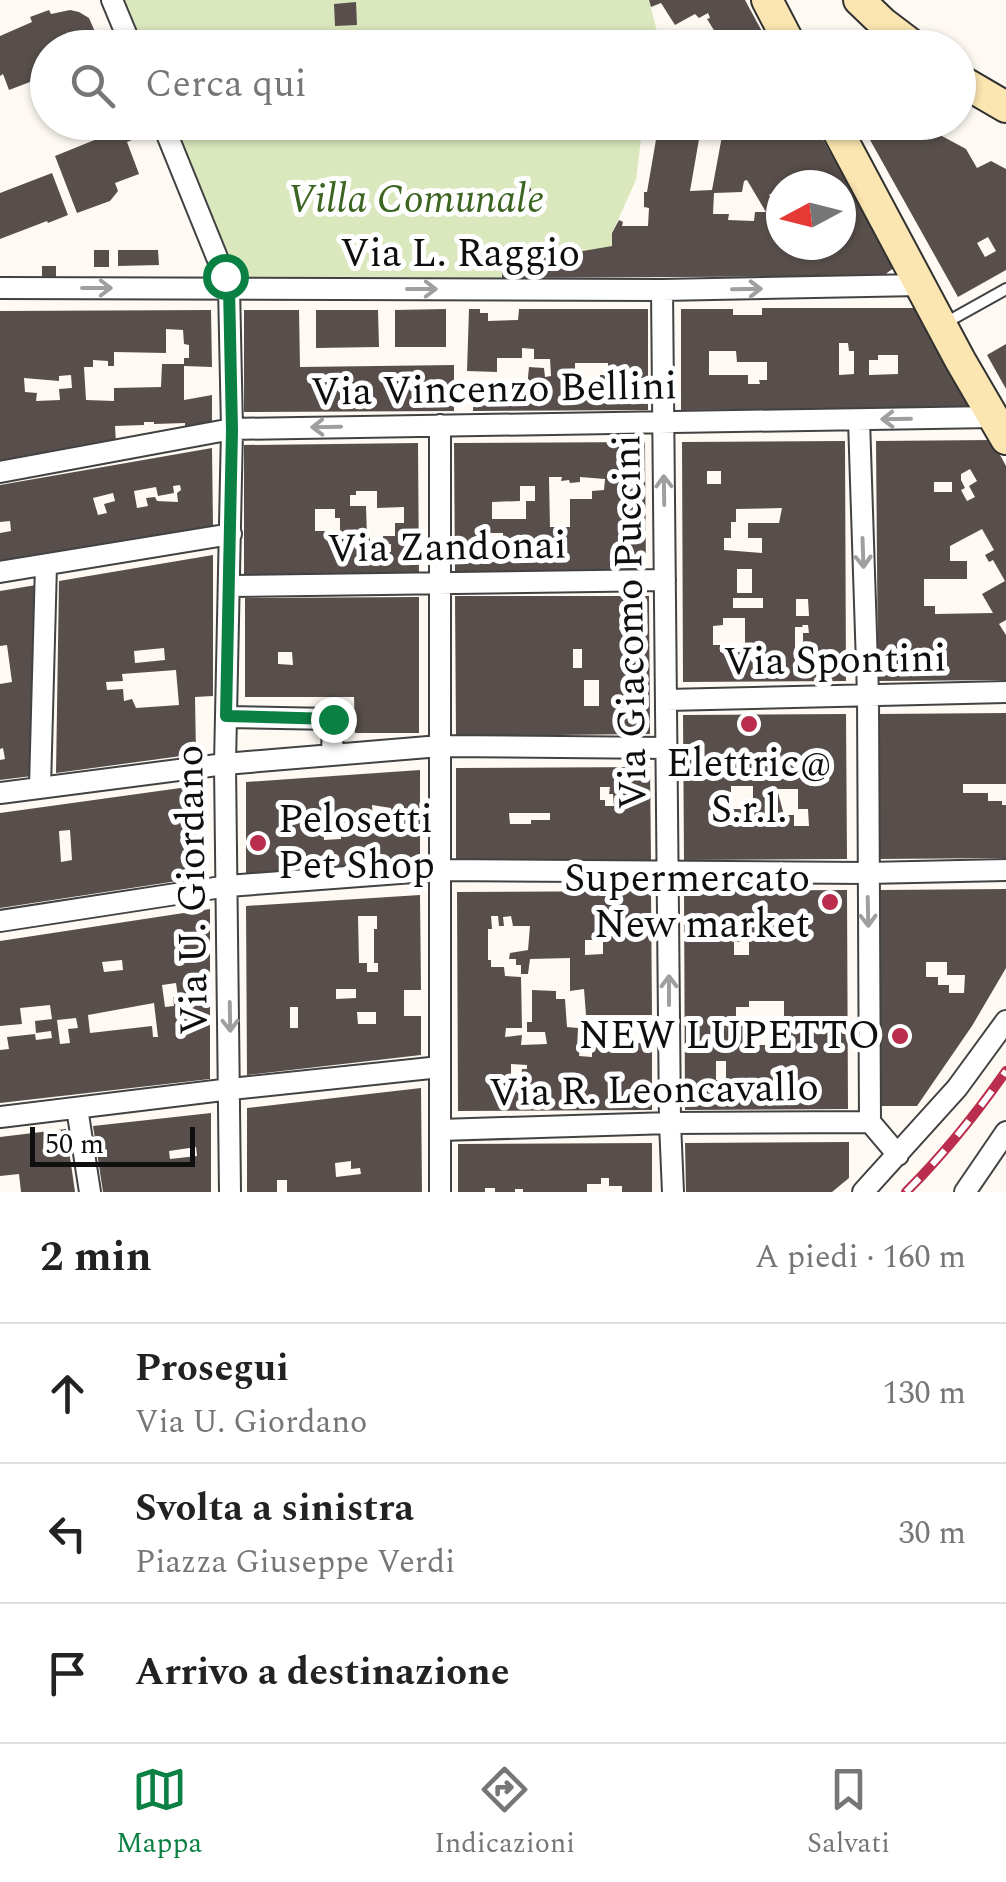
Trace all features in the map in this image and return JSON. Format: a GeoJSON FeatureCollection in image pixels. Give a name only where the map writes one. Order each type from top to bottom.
{"type":"FeatureCollection","features":[{"type":"Feature","properties":{"kind":"main road"},"geometry":{"type":"LineString","coordinates":[[767,0],[783,30]]}},
{"type":"Feature","properties":{"kind":"main road"},"geometry":{"type":"LineString","coordinates":[[859,0],[892,30]]}},
{"type":"Feature","properties":{"kind":"main road"},"geometry":{"type":"LineString","coordinates":[[976,90],[1006,107]]}},
{"type":"Feature","properties":{"kind":"main road"},"geometry":{"type":"LineString","coordinates":[[842,140],[1000,428]]}},
{"type":"Feature","properties":{"kind":"street"},"geometry":{"type":"LineString","coordinates":[[112,0],[124,30]]}},
{"type":"Feature","properties":{"kind":"street"},"geometry":{"type":"LineString","coordinates":[[169,140],[229,287]]}},
{"type":"Feature","properties":{"kind":"street","name":"Via L. Raggio"},"geometry":{"type":"LineString","coordinates":[[0,288],[662,290],[920,285]]}},
{"type":"Feature","properties":{"kind":"street","name":"Via U. Giordano"},"geometry":{"type":"LineString","coordinates":[[229,287],[232,430],[225,764],[230,1192]]}},
{"type":"Feature","properties":{"kind":"street","name":"Via Giacomo Puccini"},"geometry":{"type":"LineString","coordinates":[[662,290],[673,1192]]}},
{"type":"Feature","properties":{"kind":"street"},"geometry":{"type":"LineString","coordinates":[[859,420],[868,695],[870,1122],[898,1155]]}},
{"type":"Feature","properties":{"kind":"street","name":"Via Vincenzo Bellini"},"geometry":{"type":"LineString","coordinates":[[0,472],[232,430],[859,420],[1000,428]]}},
{"type":"Feature","properties":{"kind":"street"},"geometry":{"type":"LineString","coordinates":[[440,425],[440,1192]]}},
{"type":"Feature","properties":{"kind":"street"},"geometry":{"type":"LineString","coordinates":[[0,572],[230,534]]}},
{"type":"Feature","properties":{"kind":"street"},"geometry":{"type":"LineString","coordinates":[[40,787],[46,565]]}},
{"type":"Feature","properties":{"kind":"street","name":"Via Zandonai"},"geometry":{"type":"LineString","coordinates":[[230,586],[665,580]]}},
{"type":"Feature","properties":{"kind":"street","name":"Via Spontini"},"geometry":{"type":"LineString","coordinates":[[666,700],[1006,692]]}},
{"type":"Feature","properties":{"kind":"street"},"geometry":{"type":"LineString","coordinates":[[226,716],[333,719],[332,755]]}},
{"type":"Feature","properties":{"kind":"street"},"geometry":{"type":"LineString","coordinates":[[0,793],[225,764],[440,746],[667,748]]}},
{"type":"Feature","properties":{"kind":"street"},"geometry":{"type":"LineString","coordinates":[[0,921],[228,886],[440,870],[1006,870]]}},
{"type":"Feature","properties":{"kind":"street"},"geometry":{"type":"LineString","coordinates":[[863,1192],[957,1088],[1006,1021]]}},
{"type":"Feature","properties":{"kind":"street"},"geometry":{"type":"LineString","coordinates":[[0,1117],[440,1067]]}},
{"type":"Feature","properties":{"kind":"street"},"geometry":{"type":"LineString","coordinates":[[77,1108],[90,1192]]}},
{"type":"Feature","properties":{"kind":"street","name":"Via R. Leoncavallo"},"geometry":{"type":"LineString","coordinates":[[440,1130],[870,1122]]}},
{"type":"Feature","properties":{"kind":"street"},"geometry":{"type":"LineString","coordinates":[[966,1192],[1006,1132]]}},
{"type":"Feature","properties":{"kind":"lane"},"geometry":{"type":"LineString","coordinates":[[942,325],[1006,289]]}},
{"type":"Feature","properties":{"kind":"green space"},"geometry":{"type":"Polygon","coordinates":[[[124,0],[649,0],[657,30],[136,30],[124,0]]]}},
{"type":"Feature","properties":{"kind":"green space","name":"Villa Comunale"},"geometry":{"type":"Polygon","coordinates":[[[181,140],[641,140],[636,180],[612,233],[612,246],[502,278],[236,277],[181,140]]]}},
{"type":"Feature","properties":{"kind":"building"},"geometry":{"type":"Polygon","coordinates":[[[649,0],[745,0],[761,30],[714,30],[708,13],[699,18],[695,14],[675,25],[661,3],[651,7],[649,0]]]}},
{"type":"Feature","properties":{"kind":"building"},"geometry":{"type":"Polygon","coordinates":[[[356,2],[357,25],[335,26],[334,4],[356,2]]]}},
{"type":"Feature","properties":{"kind":"building"},"geometry":{"type":"Polygon","coordinates":[[[49,10],[51,14],[70,10],[89,18],[94,30],[30,30],[30,82],[9,90],[3,74],[0,76],[0,36],[32,22],[30,17],[49,10]]]}},
{"type":"Feature","properties":{"kind":"building"},"geometry":{"type":"Polygon","coordinates":[[[95,140],[132,140],[127,142],[139,174],[115,183],[118,191],[110,201],[77,213],[55,156],[95,140]]]}},
{"type":"Feature","properties":{"kind":"building"},"geometry":{"type":"Polygon","coordinates":[[[656,140],[699,140],[690,191],[712,190],[721,140],[823,140],[840,170],[766,170],[766,212],[766,260],[856,260],[856,198],[895,267],[883,276],[502,278],[502,265],[612,246],[612,233],[619,220],[622,226],[648,226],[649,208],[644,207],[656,140]],[[747,180],[742,192],[714,193],[713,214],[729,214],[728,220],[754,221],[755,212],[766,212],[747,180]]]}},
{"type":"Feature","properties":{"kind":"building"},"geometry":{"type":"Polygon","coordinates":[[[870,140],[949,140],[966,149],[977,168],[991,161],[1006,169],[1006,270],[958,297],[870,140]],[[988,237],[977,243],[985,257],[996,251],[988,237]]]}},
{"type":"Feature","properties":{"kind":"building"},"geometry":{"type":"Polygon","coordinates":[[[52,173],[68,215],[0,239],[0,193],[52,173]]]}},
{"type":"Feature","properties":{"kind":"building"},"geometry":{"type":"Polygon","coordinates":[[[529,184],[535,201],[509,211],[502,194],[529,184]]]}},
{"type":"Feature","properties":{"kind":"building"},"geometry":{"type":"Polygon","coordinates":[[[94,250],[109,250],[109,267],[94,267],[94,250]]]}},
{"type":"Feature","properties":{"kind":"building"},"geometry":{"type":"Polygon","coordinates":[[[118,250],[158,250],[159,265],[118,266],[118,250]]]}},
{"type":"Feature","properties":{"kind":"building"},"geometry":{"type":"Polygon","coordinates":[[[42,266],[56,266],[56,278],[42,277],[42,266]]]}},
{"type":"Feature","properties":{"kind":"building"},"geometry":{"type":"Polygon","coordinates":[[[762,308],[917,308],[973,408],[681,410],[681,309],[733,309],[733,315],[762,315],[762,308]],[[839,343],[839,375],[854,374],[854,351],[849,351],[848,343],[839,343]],[[709,351],[709,375],[748,375],[748,384],[760,384],[759,380],[767,380],[767,362],[737,362],[736,351],[709,351]],[[878,355],[878,360],[869,360],[869,375],[898,374],[898,355],[878,355]]]}},
{"type":"Feature","properties":{"kind":"building"},"geometry":{"type":"Polygon","coordinates":[[[446,309],[446,347],[395,347],[395,310],[446,309]]]}},
{"type":"Feature","properties":{"kind":"building"},"geometry":{"type":"Polygon","coordinates":[[[469,309],[488,313],[488,321],[518,320],[519,309],[648,309],[648,410],[473,411],[474,393],[487,391],[487,395],[527,388],[529,367],[544,368],[545,377],[551,376],[550,359],[534,359],[534,349],[522,348],[522,358],[497,358],[497,372],[467,371],[469,309]],[[575,363],[575,372],[566,372],[567,385],[600,380],[600,375],[608,375],[608,363],[575,363]]]}},
{"type":"Feature","properties":{"kind":"building"},"geometry":{"type":"Polygon","coordinates":[[[211,310],[212,367],[184,366],[184,400],[212,395],[212,427],[185,432],[185,423],[115,426],[116,443],[0,464],[0,311],[211,310]],[[166,329],[166,353],[114,352],[114,366],[108,366],[108,361],[93,360],[93,367],[84,367],[86,400],[114,401],[114,388],[161,387],[162,364],[184,364],[184,358],[189,358],[183,330],[166,329]],[[71,375],[59,376],[59,381],[24,378],[25,392],[37,393],[36,401],[60,400],[59,389],[72,388],[71,375]]]}},
{"type":"Feature","properties":{"kind":"building"},"geometry":{"type":"Polygon","coordinates":[[[244,310],[299,310],[300,367],[454,365],[454,411],[244,412],[244,310]]]}},
{"type":"Feature","properties":{"kind":"building"},"geometry":{"type":"Polygon","coordinates":[[[316,310],[378,310],[379,347],[316,348],[316,310]]]}},
{"type":"Feature","properties":{"kind":"building"},"geometry":{"type":"Polygon","coordinates":[[[1006,344],[1006,389],[987,355],[1006,344]]]}},
{"type":"Feature","properties":{"kind":"building"},"geometry":{"type":"Polygon","coordinates":[[[992,440],[1006,466],[1006,620],[999,624],[1006,635],[1006,680],[878,681],[876,441],[992,440]],[[970,469],[961,474],[965,488],[961,490],[967,501],[975,497],[969,486],[977,481],[970,469]],[[934,482],[934,492],[952,492],[952,482],[934,482]],[[982,529],[950,546],[950,561],[967,561],[967,579],[924,579],[924,606],[935,606],[935,614],[993,613],[982,594],[1005,581],[993,560],[989,562],[985,555],[994,550],[982,529]]]}},
{"type":"Feature","properties":{"kind":"building"},"geometry":{"type":"Polygon","coordinates":[[[845,441],[846,681],[683,682],[682,442],[845,441]],[[707,471],[707,484],[721,484],[721,471],[707,471]],[[782,508],[736,509],[736,522],[731,522],[731,538],[724,538],[724,550],[762,553],[762,538],[748,538],[748,523],[779,523],[782,508]],[[737,569],[737,593],[752,593],[752,569],[737,569]],[[733,598],[733,608],[763,608],[763,598],[733,598]],[[796,599],[796,616],[809,616],[808,599],[796,599]],[[723,618],[723,625],[713,626],[713,645],[720,645],[720,652],[745,652],[745,618],[723,618]],[[808,625],[795,627],[795,666],[808,666],[808,657],[803,657],[803,633],[809,633],[808,625]]]}},
{"type":"Feature","properties":{"kind":"building"},"geometry":{"type":"Polygon","coordinates":[[[645,442],[646,575],[455,576],[454,443],[645,442]],[[549,477],[550,527],[570,527],[570,499],[592,499],[592,491],[604,490],[605,479],[580,477],[580,482],[570,483],[561,481],[562,477],[549,477]],[[520,486],[520,501],[492,502],[492,519],[526,519],[526,501],[535,501],[535,486],[520,486]],[[482,533],[482,546],[487,546],[487,552],[503,552],[503,533],[482,533]]]}},
{"type":"Feature","properties":{"kind":"building"},"geometry":{"type":"Polygon","coordinates":[[[418,443],[419,576],[244,577],[244,445],[418,443]],[[356,491],[356,495],[350,495],[350,506],[366,506],[370,547],[391,552],[391,544],[383,545],[383,536],[395,536],[395,523],[404,523],[404,507],[377,508],[377,491],[356,491]],[[315,509],[315,531],[335,531],[335,544],[340,544],[340,518],[335,518],[335,509],[315,509]]]}},
{"type":"Feature","properties":{"kind":"building"},"geometry":{"type":"Polygon","coordinates":[[[212,448],[213,526],[0,563],[0,533],[11,531],[10,521],[0,522],[0,485],[212,448]],[[180,485],[173,486],[174,493],[158,496],[156,487],[134,491],[137,508],[148,506],[146,498],[178,502],[180,485]],[[113,493],[93,498],[98,515],[107,513],[104,504],[115,501],[113,493]]]}},
{"type":"Feature","properties":{"kind":"building"},"geometry":{"type":"Polygon","coordinates":[[[213,555],[213,696],[195,697],[196,754],[56,773],[59,581],[213,555]],[[164,648],[134,651],[135,663],[165,660],[164,648]],[[176,670],[122,674],[123,681],[106,682],[107,690],[123,689],[124,701],[132,699],[136,708],[179,705],[176,670]]]}},
{"type":"Feature","properties":{"kind":"building"},"geometry":{"type":"Polygon","coordinates":[[[36,585],[32,776],[0,780],[0,760],[5,759],[3,748],[0,749],[0,684],[12,682],[7,645],[0,646],[0,591],[36,585]]]}},
{"type":"Feature","properties":{"kind":"building"},"geometry":{"type":"Polygon","coordinates":[[[455,596],[649,596],[650,734],[456,736],[455,596]],[[573,649],[573,668],[582,668],[582,649],[573,649]],[[584,680],[584,706],[599,706],[599,680],[584,680]]]}},
{"type":"Feature","properties":{"kind":"building"},"geometry":{"type":"Polygon","coordinates":[[[419,597],[419,733],[355,733],[354,697],[245,697],[245,598],[419,597]],[[278,652],[278,664],[293,665],[292,652],[278,652]]]}},
{"type":"Feature","properties":{"kind":"building"},"geometry":{"type":"Polygon","coordinates":[[[1006,713],[1006,784],[963,784],[963,793],[988,793],[988,801],[1002,801],[1006,805],[1006,858],[879,859],[878,714],[1006,713]]]}},
{"type":"Feature","properties":{"kind":"building"},"geometry":{"type":"Polygon","coordinates":[[[846,714],[847,859],[684,860],[683,715],[846,714]],[[731,786],[731,809],[747,809],[747,801],[753,801],[753,786],[731,786]],[[777,789],[784,815],[794,815],[794,826],[809,826],[808,809],[798,809],[798,789],[777,789]],[[719,815],[719,825],[737,825],[737,815],[719,815]]]}},
{"type":"Feature","properties":{"kind":"building"},"geometry":{"type":"Polygon","coordinates":[[[650,767],[651,860],[456,861],[456,768],[650,767]],[[600,787],[600,800],[605,800],[605,806],[614,806],[610,787],[600,787]],[[509,813],[510,824],[550,820],[550,813],[509,813]]]}},
{"type":"Feature","properties":{"kind":"building"},"geometry":{"type":"Polygon","coordinates":[[[420,770],[420,861],[246,874],[246,782],[420,770]],[[372,805],[373,818],[390,820],[390,828],[397,828],[391,808],[372,805]],[[340,820],[323,821],[324,840],[341,839],[340,820]]]}},
{"type":"Feature","properties":{"kind":"building"},"geometry":{"type":"Polygon","coordinates":[[[195,786],[197,878],[0,908],[0,813],[195,786]],[[70,830],[59,831],[61,862],[72,860],[70,830]]]}},
{"type":"Feature","properties":{"kind":"building"},"geometry":{"type":"Polygon","coordinates":[[[1006,889],[1006,968],[917,1106],[880,1106],[879,890],[1006,889]],[[926,962],[926,977],[938,977],[938,985],[949,985],[949,993],[964,993],[965,975],[947,975],[947,962],[926,962]]]}},
{"type":"Feature","properties":{"kind":"building"},"geometry":{"type":"Polygon","coordinates":[[[847,890],[848,1109],[685,1110],[684,891],[847,890]],[[734,942],[734,955],[749,955],[749,942],[734,942]],[[749,1001],[749,1007],[736,1007],[736,1017],[749,1017],[749,1045],[784,1045],[784,1001],[749,1001]],[[716,1061],[716,1080],[726,1080],[726,1061],[716,1061]]]}},
{"type":"Feature","properties":{"kind":"building"},"geometry":{"type":"Polygon","coordinates":[[[651,891],[652,1015],[586,1015],[584,989],[570,991],[570,958],[530,959],[528,974],[521,974],[521,965],[516,965],[516,959],[509,959],[510,953],[528,950],[530,926],[513,926],[511,916],[503,917],[504,926],[499,926],[498,916],[491,916],[488,960],[491,967],[504,967],[505,976],[521,977],[522,1028],[506,1028],[505,1037],[522,1035],[521,1045],[547,1044],[545,1032],[527,1032],[527,1022],[532,1022],[532,990],[556,991],[556,999],[565,999],[567,1027],[578,1028],[579,1056],[592,1057],[592,1043],[652,1043],[652,1110],[458,1111],[457,892],[651,891]],[[585,940],[585,955],[603,954],[603,942],[585,940]],[[511,1064],[511,1078],[521,1078],[527,1065],[511,1064]]]}},
{"type":"Feature","properties":{"kind":"building"},"geometry":{"type":"Polygon","coordinates":[[[420,895],[421,990],[404,990],[404,1016],[421,1016],[421,1055],[247,1075],[246,906],[420,895]],[[358,916],[359,963],[367,963],[367,972],[378,972],[378,963],[374,963],[377,916],[358,916]],[[336,989],[336,999],[356,998],[356,989],[336,989]],[[290,1007],[290,1028],[298,1028],[298,1007],[290,1007]],[[357,1012],[358,1024],[376,1024],[376,1012],[357,1012]]]}},
{"type":"Feature","properties":{"kind":"building"},"geometry":{"type":"Polygon","coordinates":[[[210,909],[210,1079],[0,1103],[0,1050],[9,1049],[7,1037],[35,1034],[36,1040],[52,1038],[51,1031],[36,1033],[35,1021],[52,1019],[50,1005],[20,1008],[22,1024],[0,1026],[0,941],[210,909]],[[122,960],[102,962],[104,972],[123,970],[122,960]],[[176,983],[162,985],[165,1007],[174,1006],[173,997],[178,997],[176,983]],[[154,1003],[88,1015],[90,1033],[152,1026],[153,1037],[158,1037],[154,1003]],[[76,1018],[57,1020],[60,1044],[70,1043],[68,1029],[78,1028],[76,1018]]]}},
{"type":"Feature","properties":{"kind":"building"},"geometry":{"type":"Polygon","coordinates":[[[421,1088],[422,1192],[287,1192],[287,1180],[277,1180],[277,1192],[247,1192],[247,1108],[421,1088]],[[351,1161],[335,1163],[336,1177],[361,1174],[360,1168],[351,1169],[351,1161]]]}},
{"type":"Feature","properties":{"kind":"building"},"geometry":{"type":"Polygon","coordinates":[[[211,1113],[211,1192],[103,1192],[93,1126],[211,1113]],[[196,1147],[169,1151],[170,1159],[197,1156],[196,1147]]]}},
{"type":"Feature","properties":{"kind":"building"},"geometry":{"type":"Polygon","coordinates":[[[66,1129],[75,1192],[21,1192],[19,1174],[0,1176],[0,1137],[66,1129]]]}},
{"type":"Feature","properties":{"kind":"building"},"geometry":{"type":"Polygon","coordinates":[[[849,1142],[849,1178],[832,1192],[686,1192],[685,1143],[849,1142]]]}},
{"type":"Feature","properties":{"kind":"building"},"geometry":{"type":"Polygon","coordinates":[[[652,1143],[652,1192],[622,1192],[622,1186],[609,1186],[609,1178],[601,1178],[601,1184],[587,1184],[587,1192],[495,1192],[495,1188],[485,1188],[485,1192],[458,1192],[458,1144],[652,1143]]]}},
{"type":"Feature","properties":{"kind":"railway"},"geometry":{"type":"LineString","coordinates":[[906,1192],[959,1134],[1006,1071]]}},
{"type":"Feature","properties":{"kind":"place","name":"Elettric@ S.r.l."},"geometry":{"type":"Point","coordinates":[749,724]}},
{"type":"Feature","properties":{"kind":"place","name":"Pelosetti Pet Shop"},"geometry":{"type":"Point","coordinates":[258,843]}},
{"type":"Feature","properties":{"kind":"place","name":"Supermercato New market"},"geometry":{"type":"Point","coordinates":[830,902]}},
{"type":"Feature","properties":{"kind":"place","name":"NEW LUPETTO"},"geometry":{"type":"Point","coordinates":[900,1036]}},
{"type":"Feature","properties":{"kind":"route"},"geometry":{"type":"LineString","coordinates":[[225,276],[229,287],[232,430],[226,716],[333,719]]}}]}
